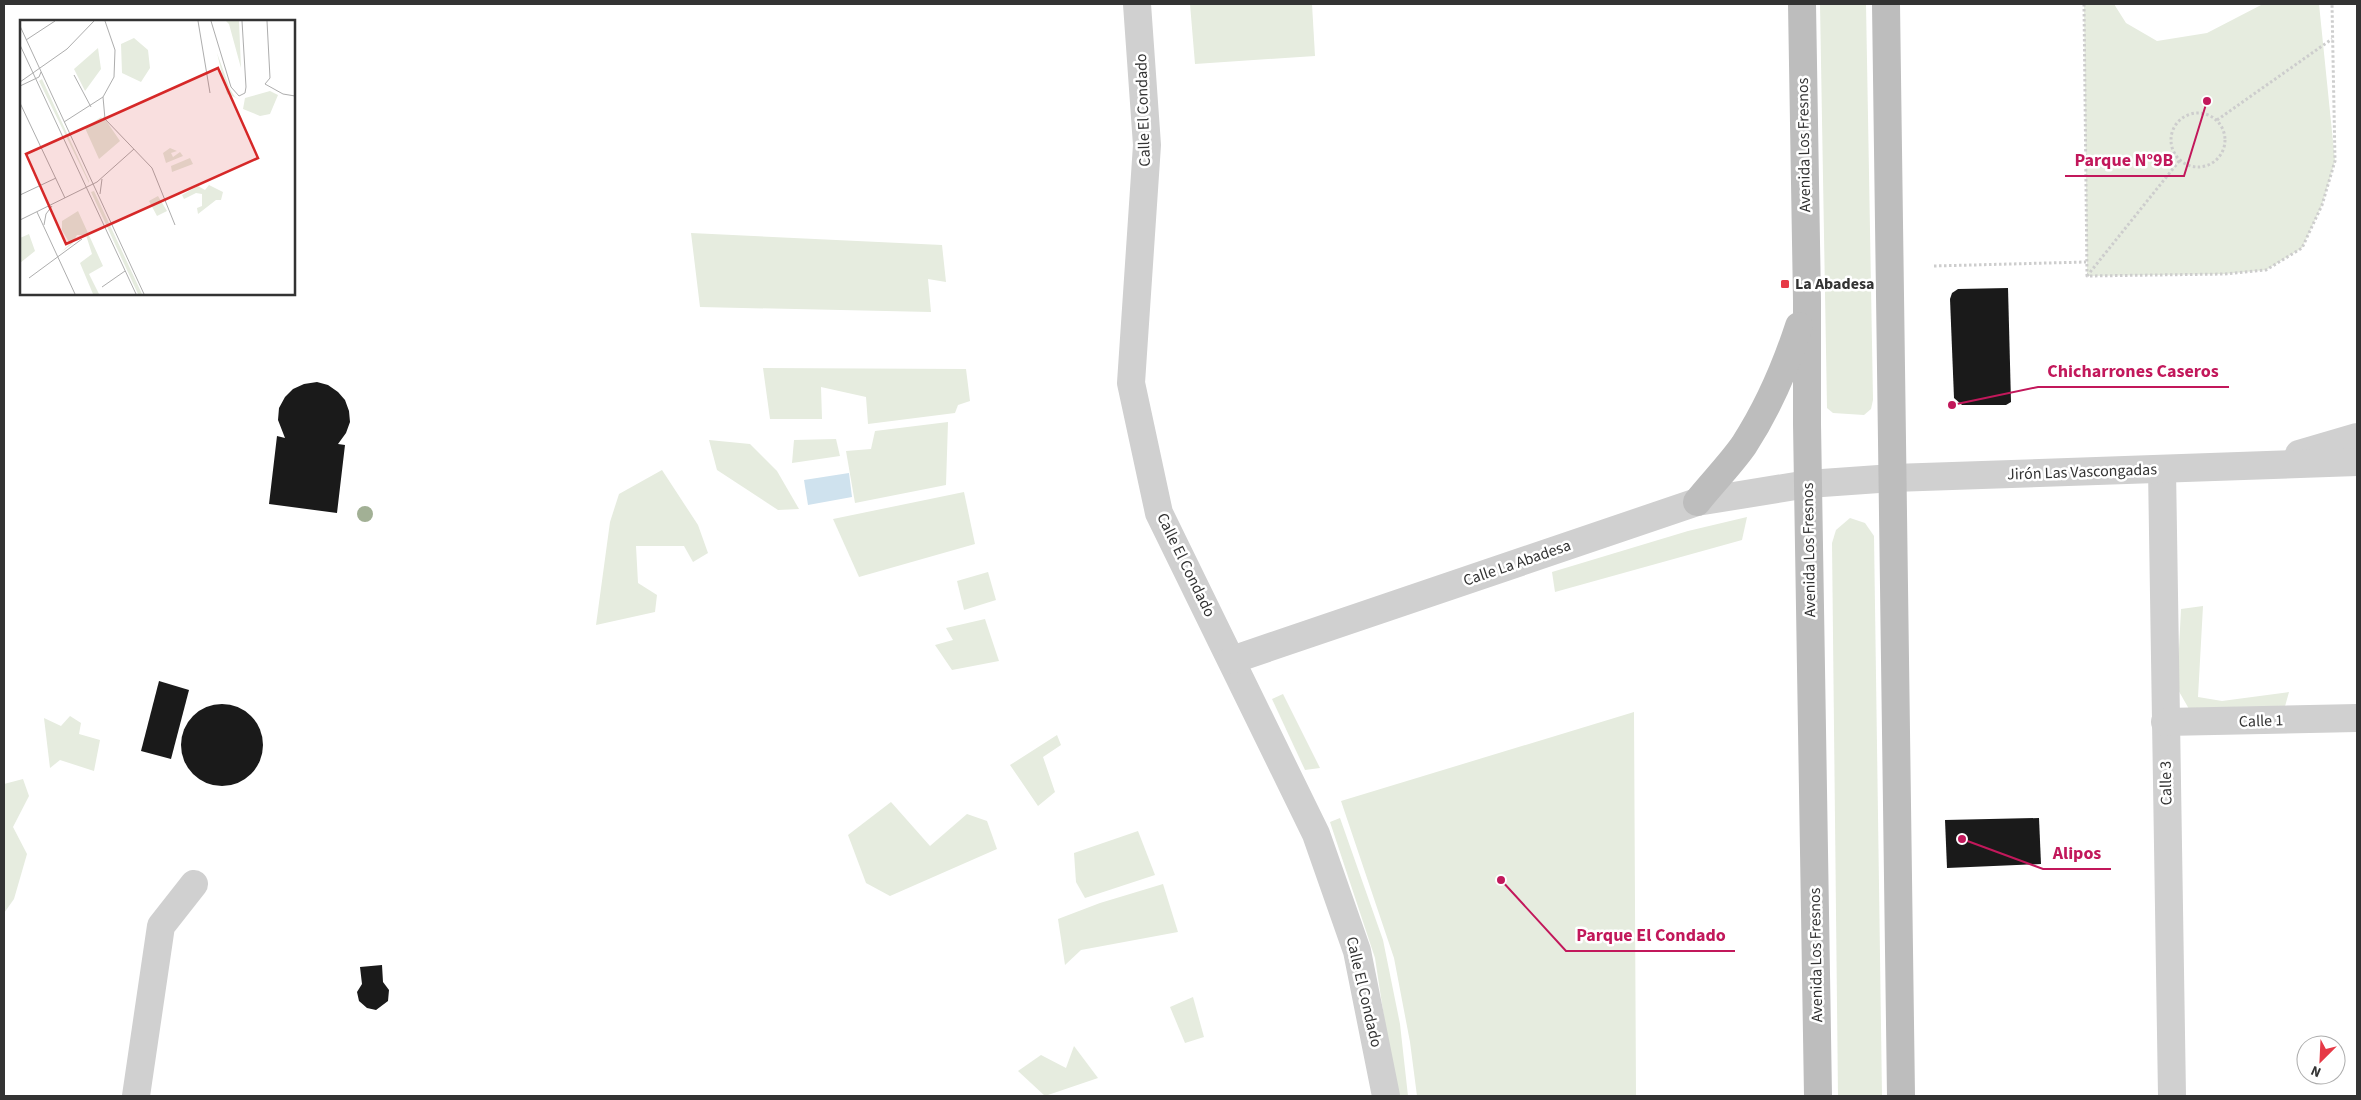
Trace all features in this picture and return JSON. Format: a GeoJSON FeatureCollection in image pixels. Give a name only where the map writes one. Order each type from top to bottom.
{"type":"FeatureCollection","features":[{"type":"Feature","properties":{"kind":"main road","name":"Avenida Los Fresnos"},"geometry":{"type":"LineString","coordinates":[[1802,4],[1818,1096]]}},
{"type":"Feature","properties":{"kind":"main road"},"geometry":{"type":"LineString","coordinates":[[1886,4],[1901,1096]]}},
{"type":"Feature","properties":{"kind":"main road"},"geometry":{"type":"LineString","coordinates":[[1697,502],[1743,446],[1772,397],[1787,364],[1807,301]]}},
{"type":"Feature","properties":{"kind":"street","name":"Calle El Condado"},"geometry":{"type":"LineString","coordinates":[[1137,4],[1147,145],[1130,383],[1159,513],[1316,834],[1356,951],[1386,1096]]}},
{"type":"Feature","properties":{"kind":"street"},"geometry":{"type":"LineString","coordinates":[[2259,466],[2357,436]]}},
{"type":"Feature","properties":{"kind":"street","name":"Jirón Las Vascongadas"},"geometry":{"type":"LineString","coordinates":[[1808,484],[1893,478],[2357,462]]}},
{"type":"Feature","properties":{"kind":"street","name":"Calle 3"},"geometry":{"type":"LineString","coordinates":[[2162,469],[2172,1096]]}},
{"type":"Feature","properties":{"kind":"street","name":"Calle La Abadesa"},"geometry":{"type":"LineString","coordinates":[[1232,660],[1697,502],[1808,484]]}},
{"type":"Feature","properties":{"kind":"street","name":"Calle 1"},"geometry":{"type":"LineString","coordinates":[[2165,722],[2357,718]]}},
{"type":"Feature","properties":{"kind":"street"},"geometry":{"type":"LineString","coordinates":[[136,1096],[161,926],[194,884]]}},
{"type":"Feature","properties":{"kind":"path"},"geometry":{"type":"LineString","coordinates":[[2084,4],[2086,276]]}},
{"type":"Feature","properties":{"kind":"path"},"geometry":{"type":"LineString","coordinates":[[2086,276],[2224,274],[2266,270],[2302,248],[2322,205],[2335,160],[2332,4]]}},
{"type":"Feature","properties":{"kind":"path"},"geometry":{"type":"LineString","coordinates":[[2217,120],[2332,39]]}},
{"type":"Feature","properties":{"kind":"path"},"geometry":{"type":"LineString","coordinates":[[2202,113],[2217,120],[2225,136],[2221,155],[2207,166],[2188,165],[2180,160],[2172,146],[2174,129],[2179,122],[2185,116],[2202,113]]}},
{"type":"Feature","properties":{"kind":"path"},"geometry":{"type":"LineString","coordinates":[[2086,276],[2180,160]]}},
{"type":"Feature","properties":{"kind":"path"},"geometry":{"type":"LineString","coordinates":[[1934,266],[2086,262]]}},
{"type":"Feature","properties":{"kind":"shaded area"},"geometry":{"type":"Polygon","coordinates":[[[1190,4],[1312,4],[1315,56],[1195,64],[1190,4]]]}},
{"type":"Feature","properties":{"kind":"shaded area"},"geometry":{"type":"Polygon","coordinates":[[[1820,4],[1866,4],[1873,400],[1871,409],[1864,415],[1833,413],[1827,408],[1820,4]]]}},
{"type":"Feature","properties":{"kind":"shaded area"},"geometry":{"type":"Polygon","coordinates":[[[2084,4],[2114,4],[2126,23],[2157,41],[2207,33],[2263,4],[2319,4],[2335,161],[2322,205],[2302,248],[2266,270],[2224,274],[2087,276],[2084,4]]]}},
{"type":"Feature","properties":{"kind":"shaded area"},"geometry":{"type":"Polygon","coordinates":[[[691,233],[942,245],[946,282],[928,279],[931,312],[700,307],[691,233]]]}},
{"type":"Feature","properties":{"kind":"shaded area"},"geometry":{"type":"Polygon","coordinates":[[[763,368],[966,369],[970,401],[958,405],[955,413],[868,424],[866,397],[821,387],[822,419],[770,419],[763,368]]]}},
{"type":"Feature","properties":{"kind":"shaded area"},"geometry":{"type":"Polygon","coordinates":[[[948,422],[946,485],[855,503],[846,451],[871,449],[875,431],[948,422]]]}},
{"type":"Feature","properties":{"kind":"shaded area"},"geometry":{"type":"Polygon","coordinates":[[[836,439],[840,456],[792,463],[794,440],[836,439]]]}},
{"type":"Feature","properties":{"kind":"shaded area"},"geometry":{"type":"Polygon","coordinates":[[[709,440],[750,444],[777,471],[799,509],[778,510],[717,470],[709,440]]]}},
{"type":"Feature","properties":{"kind":"shaded area"},"geometry":{"type":"Polygon","coordinates":[[[662,470],[698,525],[708,553],[693,562],[684,546],[636,546],[638,583],[657,595],[655,612],[596,625],[610,522],[619,494],[662,470]]]}},
{"type":"Feature","properties":{"kind":"shaded area"},"geometry":{"type":"Polygon","coordinates":[[[964,492],[975,544],[859,577],[833,519],[964,492]]]}},
{"type":"Feature","properties":{"kind":"shaded area"},"geometry":{"type":"Polygon","coordinates":[[[1747,517],[1742,540],[1555,592],[1552,572],[1688,531],[1747,517]]]}},
{"type":"Feature","properties":{"kind":"shaded area"},"geometry":{"type":"Polygon","coordinates":[[[1850,518],[1865,523],[1874,536],[1882,1096],[1838,1096],[1832,543],[1836,530],[1850,518]]]}},
{"type":"Feature","properties":{"kind":"shaded area"},"geometry":{"type":"Polygon","coordinates":[[[988,572],[996,600],[964,610],[957,581],[988,572]]]}},
{"type":"Feature","properties":{"kind":"shaded area"},"geometry":{"type":"Polygon","coordinates":[[[2203,606],[2198,697],[2222,701],[2289,692],[2284,710],[2189,709],[2177,688],[2181,609],[2203,606]]]}},
{"type":"Feature","properties":{"kind":"shaded area"},"geometry":{"type":"Polygon","coordinates":[[[985,619],[999,661],[952,670],[935,645],[953,640],[946,628],[985,619]]]}},
{"type":"Feature","properties":{"kind":"shaded area"},"geometry":{"type":"Polygon","coordinates":[[[1283,694],[1320,768],[1305,770],[1272,699],[1283,694]]]}},
{"type":"Feature","properties":{"kind":"shaded area"},"geometry":{"type":"Polygon","coordinates":[[[1634,712],[1636,1095],[1417,1096],[1410,1042],[1394,958],[1341,801],[1634,712]]]}},
{"type":"Feature","properties":{"kind":"shaded area"},"geometry":{"type":"Polygon","coordinates":[[[70,716],[81,723],[79,734],[100,740],[94,771],[60,760],[50,768],[44,718],[61,726],[70,716]]]}},
{"type":"Feature","properties":{"kind":"shaded area"},"geometry":{"type":"Polygon","coordinates":[[[1057,735],[1061,745],[1043,757],[1055,792],[1038,806],[1010,765],[1057,735]]]}},
{"type":"Feature","properties":{"kind":"shaded area"},"geometry":{"type":"Polygon","coordinates":[[[23,779],[29,796],[13,827],[27,854],[14,899],[4,913],[4,784],[23,779]]]}},
{"type":"Feature","properties":{"kind":"shaded area"},"geometry":{"type":"Polygon","coordinates":[[[891,802],[930,846],[967,814],[987,821],[997,849],[890,896],[866,883],[848,835],[891,802]]]}},
{"type":"Feature","properties":{"kind":"shaded area"},"geometry":{"type":"Polygon","coordinates":[[[1340,818],[1383,940],[1400,1024],[1408,1096],[1396,1096],[1375,958],[1330,822],[1340,818]]]}},
{"type":"Feature","properties":{"kind":"shaded area"},"geometry":{"type":"Polygon","coordinates":[[[1138,831],[1155,875],[1085,898],[1076,882],[1074,853],[1138,831]]]}},
{"type":"Feature","properties":{"kind":"shaded area"},"geometry":{"type":"Polygon","coordinates":[[[1163,884],[1178,932],[1081,950],[1065,965],[1058,919],[1100,903],[1163,884]]]}},
{"type":"Feature","properties":{"kind":"shaded area"},"geometry":{"type":"Polygon","coordinates":[[[1193,997],[1204,1037],[1185,1043],[1170,1007],[1193,997]]]}},
{"type":"Feature","properties":{"kind":"shaded area"},"geometry":{"type":"Polygon","coordinates":[[[1074,1046],[1098,1078],[1045,1096],[1018,1071],[1041,1055],[1066,1068],[1074,1046]]]}},
{"type":"Feature","properties":{"kind":"water"},"geometry":{"type":"Polygon","coordinates":[[[849,473],[852,497],[808,505],[804,480],[849,473]]]}},
{"type":"Feature","properties":{"kind":"building"},"geometry":{"type":"Polygon","coordinates":[[[2008,288],[2011,402],[2006,405],[1962,405],[1954,398],[1950,299],[1952,293],[1958,289],[2008,288]]]}},
{"type":"Feature","properties":{"kind":"building"},"geometry":{"type":"Polygon","coordinates":[[[317,382],[328,385],[338,392],[345,400],[349,411],[350,422],[346,433],[338,444],[345,445],[337,513],[269,504],[277,436],[285,438],[278,420],[279,408],[285,397],[293,389],[304,384],[317,382]]]}},
{"type":"Feature","properties":{"kind":"building"},"geometry":{"type":"Polygon","coordinates":[[[159,681],[189,690],[171,759],[141,751],[159,681]]]}},
{"type":"Feature","properties":{"kind":"building"},"geometry":{"type":"Polygon","coordinates":[[[222,704],[238,707],[251,716],[260,729],[263,745],[260,761],[251,774],[238,783],[222,786],[206,783],[193,774],[184,761],[181,745],[184,729],[193,716],[206,707],[222,704]]]}},
{"type":"Feature","properties":{"kind":"building"},"geometry":{"type":"Polygon","coordinates":[[[2039,818],[2041,864],[1947,868],[1945,820],[2039,818]]]}},
{"type":"Feature","properties":{"kind":"building"},"geometry":{"type":"Polygon","coordinates":[[[382,965],[383,982],[389,990],[388,1001],[376,1010],[367,1008],[359,1001],[357,992],[362,984],[360,967],[382,965]]]}},
{"type":"Feature","properties":{"kind":"place","name":"Parque N°9B"},"geometry":{"type":"Point","coordinates":[2207,101]}},
{"type":"Feature","properties":{"kind":"place","name":"La Abadesa"},"geometry":{"type":"Point","coordinates":[1785,284]}},
{"type":"Feature","properties":{"kind":"place","name":"Chicharrones Caseros"},"geometry":{"type":"Point","coordinates":[1952,405]}},
{"type":"Feature","properties":{"kind":"place","name":"Alipos"},"geometry":{"type":"Point","coordinates":[1962,839]}},
{"type":"Feature","properties":{"kind":"place","name":"Parque El Condado"},"geometry":{"type":"Point","coordinates":[1501,880]}}]}
